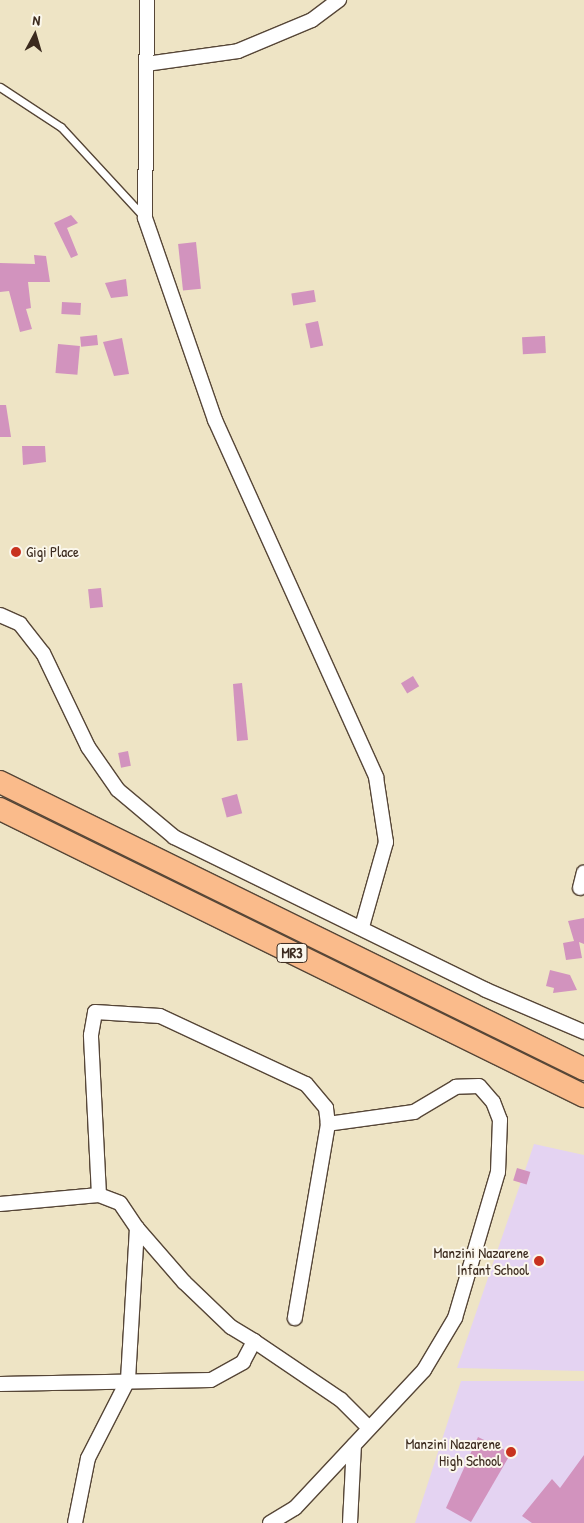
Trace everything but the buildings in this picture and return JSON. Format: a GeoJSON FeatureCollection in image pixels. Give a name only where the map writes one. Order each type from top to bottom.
{"type":"FeatureCollection","features":[{"type":"Feature","properties":{"kind":"highway","name":"MR3"},"geometry":{"type":"LineString","coordinates":[[0,782],[584,1069]]}},
{"type":"Feature","properties":{"kind":"highway","name":"MR3"},"geometry":{"type":"LineString","coordinates":[[0,809],[584,1096]]}},
{"type":"Feature","properties":{"kind":"street"},"geometry":{"type":"LineString","coordinates":[[147,0],[145,218],[215,420],[376,777],[386,842],[362,927]]}},
{"type":"Feature","properties":{"kind":"street"},"geometry":{"type":"LineString","coordinates":[[146,64],[238,52],[312,20],[339,0]]}},
{"type":"Feature","properties":{"kind":"street"},"geometry":{"type":"LineString","coordinates":[[0,614],[20,624],[37,644],[88,747],[136,809],[174,837],[362,927],[486,990],[584,1032]]}},
{"type":"Feature","properties":{"kind":"street"},"geometry":{"type":"LineString","coordinates":[[580,888],[584,872]]}},
{"type":"Feature","properties":{"kind":"street"},"geometry":{"type":"LineString","coordinates":[[99,1195],[91,1035],[95,1012],[160,1016],[232,1047],[306,1084],[326,1108],[328,1124],[295,1318]]}},
{"type":"Feature","properties":{"kind":"street"},"geometry":{"type":"LineString","coordinates":[[270,1523],[295,1508],[354,1445],[368,1427],[424,1370],[456,1318],[498,1172],[500,1120],[493,1102],[479,1086],[468,1084],[414,1112],[328,1124]]}},
{"type":"Feature","properties":{"kind":"street"},"geometry":{"type":"LineString","coordinates":[[0,1204],[99,1195],[120,1202],[136,1228],[184,1282],[231,1327],[341,1400],[368,1427]]}},
{"type":"Feature","properties":{"kind":"street"},"geometry":{"type":"LineString","coordinates":[[75,1523],[88,1458],[128,1380],[136,1228]]}},
{"type":"Feature","properties":{"kind":"street"},"geometry":{"type":"LineString","coordinates":[[0,1384],[128,1380],[188,1384],[211,1380],[243,1362],[254,1341]]}},
{"type":"Feature","properties":{"kind":"street"},"geometry":{"type":"LineString","coordinates":[[350,1523],[354,1445]]}},
{"type":"Feature","properties":{"kind":"lane"},"geometry":{"type":"LineString","coordinates":[[0,87],[61,127],[145,218]]}},
{"type":"Feature","properties":{"kind":"shaded area","name":"Manzini Nazarene Infant School"},"geometry":{"type":"Polygon","coordinates":[[[534,1144],[584,1155],[584,1371],[457,1368],[534,1144]]]}},
{"type":"Feature","properties":{"kind":"shaded area","name":"Manzini Nazarene High School"},"geometry":{"type":"Polygon","coordinates":[[[461,1381],[584,1381],[584,1523],[415,1523],[461,1381]]]}},
{"type":"Feature","properties":{"kind":"place","name":"Gigi Place"},"geometry":{"type":"Point","coordinates":[16,552]}},
{"type":"Feature","properties":{"kind":"place","name":"Manzini Nazarene Infant School"},"geometry":{"type":"Point","coordinates":[539,1261]}},
{"type":"Feature","properties":{"kind":"place","name":"Manzini Nazarene High School"},"geometry":{"type":"Point","coordinates":[511,1452]}}]}
